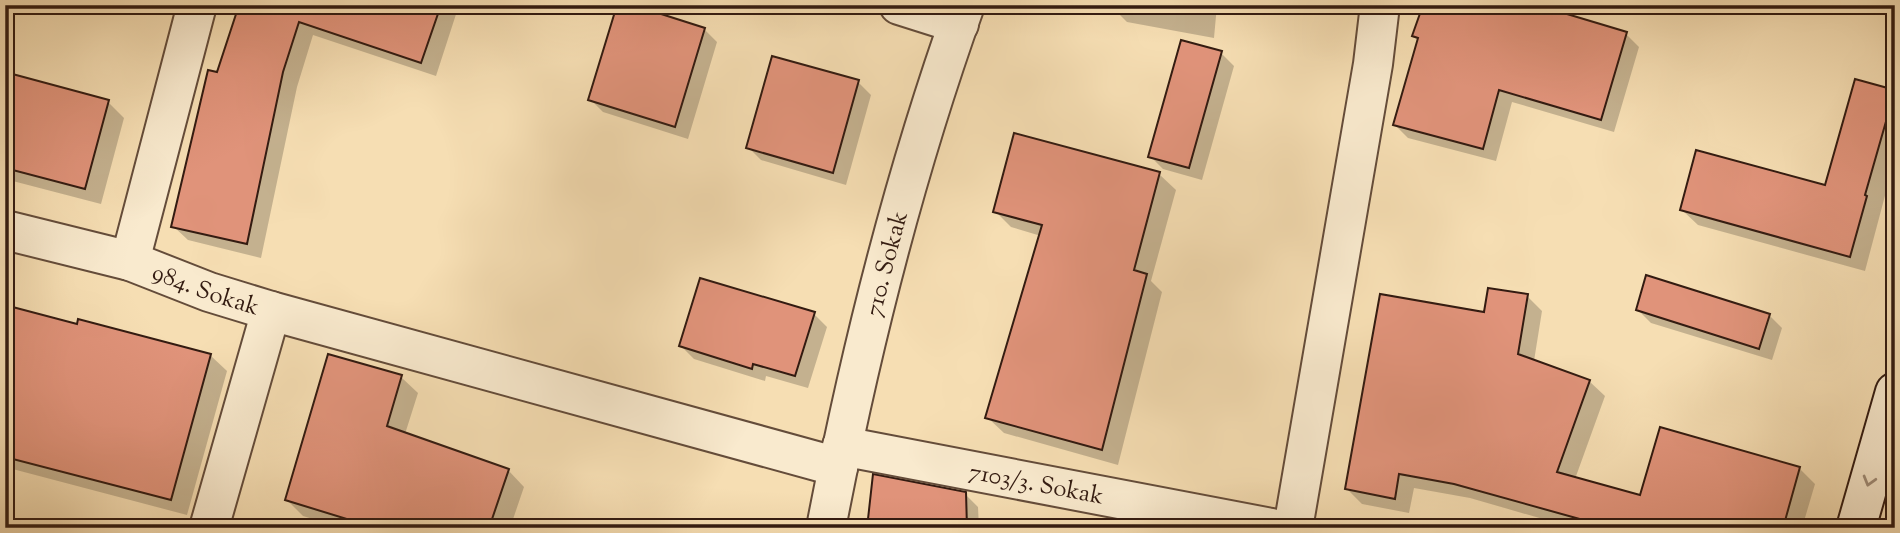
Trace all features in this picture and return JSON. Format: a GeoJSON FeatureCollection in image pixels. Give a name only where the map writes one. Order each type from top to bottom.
{"type":"FeatureCollection","features":[{"type":"Feature","properties":{"kind":"street"},"geometry":{"type":"LineString","coordinates":[[130,261],[197,5]]}},
{"type":"Feature","properties":{"kind":"street"},"geometry":{"type":"LineString","coordinates":[[899,5],[962,14]]}},
{"type":"Feature","properties":{"kind":"street"},"geometry":{"type":"LineString","coordinates":[[1293,528],[1371,78],[1380,5]]}},
{"type":"Feature","properties":{"kind":"street","name":"710. Sokak"},"geometry":{"type":"LineString","coordinates":[[826,528],[840,456],[893,231],[962,14]]}},
{"type":"Feature","properties":{"kind":"street","name":"984. Sokak"},"geometry":{"type":"LineString","coordinates":[[5,230],[130,261],[209,292],[271,310],[209,528]]}},
{"type":"Feature","properties":{"kind":"street","name":"7103/3. Sokak"},"geometry":{"type":"LineString","coordinates":[[271,310],[840,456],[1271,528]]}},
{"type":"Feature","properties":{"kind":"street"},"geometry":{"type":"LineString","coordinates":[[1856,528],[1895,392]]}},
{"type":"Feature","properties":{"kind":"building"},"geometry":{"type":"Polygon","coordinates":[[[239,5],[441,5],[421,63],[299,22],[283,72],[247,244],[171,227],[208,70],[217,72],[239,5]]]}},
{"type":"Feature","properties":{"kind":"building"},"geometry":{"type":"Polygon","coordinates":[[[617,5],[633,5],[705,28],[675,127],[588,100],[617,5]]]}},
{"type":"Feature","properties":{"kind":"building"},"geometry":{"type":"Polygon","coordinates":[[[1423,5],[1537,5],[1627,32],[1601,120],[1499,90],[1483,149],[1393,125],[1418,38],[1412,36],[1423,5]]]}},
{"type":"Feature","properties":{"kind":"building"},"geometry":{"type":"Polygon","coordinates":[[[1181,40],[1222,51],[1189,168],[1148,157],[1181,40]]]}},
{"type":"Feature","properties":{"kind":"building"},"geometry":{"type":"Polygon","coordinates":[[[772,56],[859,80],[833,173],[746,148],[772,56]]]}},
{"type":"Feature","properties":{"kind":"building"},"geometry":{"type":"Polygon","coordinates":[[[5,72],[109,100],[85,189],[5,168],[5,72]]]}},
{"type":"Feature","properties":{"kind":"building"},"geometry":{"type":"Polygon","coordinates":[[[1855,79],[1895,90],[1850,257],[1680,210],[1696,150],[1825,185],[1855,79]]]}},
{"type":"Feature","properties":{"kind":"building"},"geometry":{"type":"Polygon","coordinates":[[[1014,133],[1160,172],[1134,270],[1147,274],[1102,450],[985,418],[1042,225],[993,212],[1014,133]]]}},
{"type":"Feature","properties":{"kind":"building"},"geometry":{"type":"Polygon","coordinates":[[[1646,275],[1770,314],[1759,349],[1636,310],[1646,275]]]}},
{"type":"Feature","properties":{"kind":"building"},"geometry":{"type":"Polygon","coordinates":[[[700,278],[815,312],[795,376],[753,364],[752,369],[679,346],[700,278]]]}},
{"type":"Feature","properties":{"kind":"building"},"geometry":{"type":"Polygon","coordinates":[[[1488,288],[1528,294],[1518,354],[1590,380],[1557,472],[1640,495],[1660,427],[1800,467],[1783,528],[1612,528],[1454,484],[1399,474],[1395,499],[1345,489],[1380,294],[1484,312],[1488,288]]]}},
{"type":"Feature","properties":{"kind":"building"},"geometry":{"type":"Polygon","coordinates":[[[5,305],[77,324],[78,319],[211,354],[171,500],[5,457],[5,305]]]}},
{"type":"Feature","properties":{"kind":"building"},"geometry":{"type":"Polygon","coordinates":[[[328,354],[402,375],[387,426],[509,469],[489,528],[376,528],[285,500],[328,354]]]}},
{"type":"Feature","properties":{"kind":"building"},"geometry":{"type":"Polygon","coordinates":[[[873,474],[966,492],[967,528],[867,528],[873,474]]]}}]}
